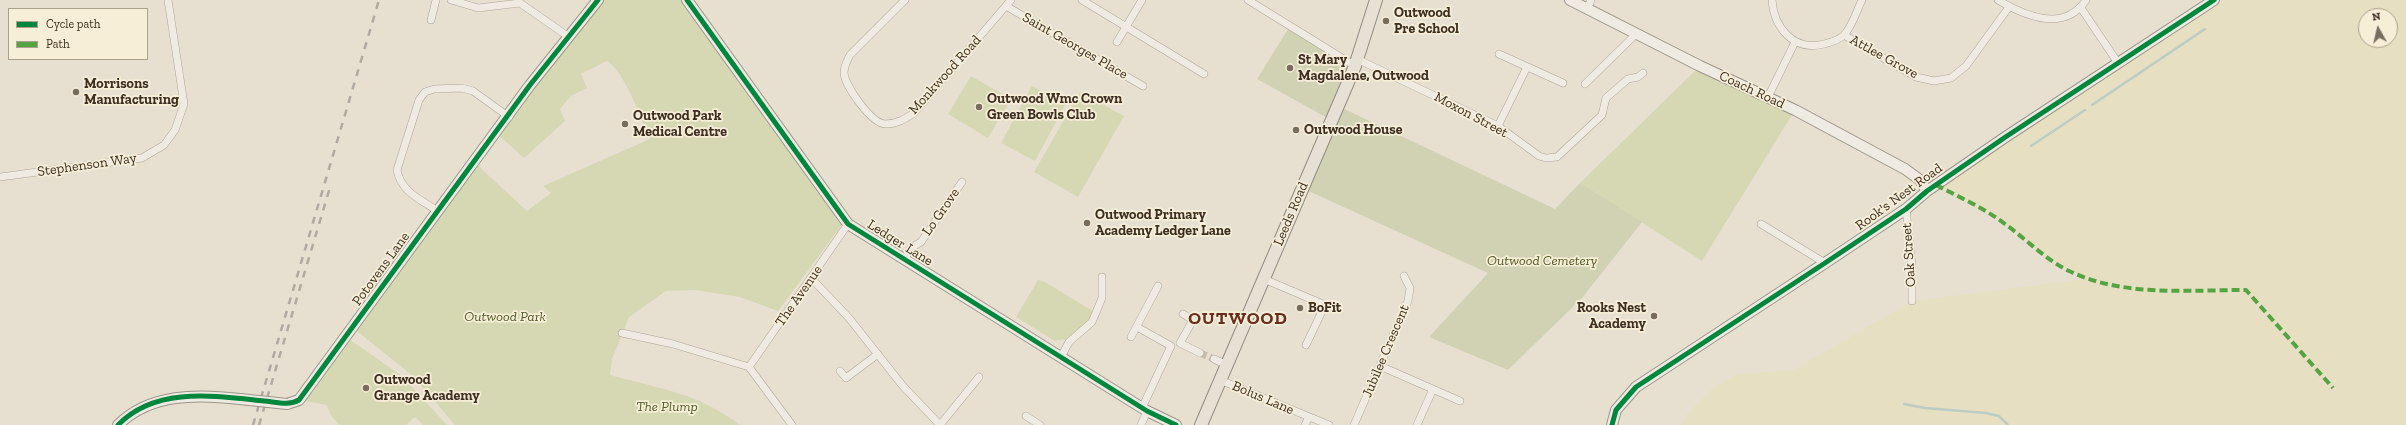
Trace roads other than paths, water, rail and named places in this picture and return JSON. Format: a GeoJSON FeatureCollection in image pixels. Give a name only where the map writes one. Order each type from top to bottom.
{"type":"FeatureCollection","features":[{"type":"Feature","properties":{"kind":"main road","name":"Leeds Road"},"geometry":{"type":"LineString","coordinates":[[1201,425],[1356,63],[1376,0]]}},
{"type":"Feature","properties":{"kind":"street","name":"Stephenson Way"},"geometry":{"type":"LineString","coordinates":[[0,177],[142,158],[164,144],[174,130],[184,104],[168,0]]}},
{"type":"Feature","properties":{"kind":"street"},"geometry":{"type":"LineString","coordinates":[[431,20],[436,0]]}},
{"type":"Feature","properties":{"kind":"street"},"geometry":{"type":"LineString","coordinates":[[451,0],[478,8],[520,3],[569,37]]}},
{"type":"Feature","properties":{"kind":"street","name":"Potovens Lane"},"geometry":{"type":"LineString","coordinates":[[118,425],[140,408],[159,400],[194,396],[287,404],[300,400],[509,116],[598,0]]}},
{"type":"Feature","properties":{"kind":"street","name":"Ledger Lane"},"geometry":{"type":"LineString","coordinates":[[687,0],[848,224],[1145,409],[1176,425]]}},
{"type":"Feature","properties":{"kind":"street","name":"Monkwood Road"},"geometry":{"type":"LineString","coordinates":[[905,0],[850,55],[845,65],[844,74],[861,104],[873,119],[884,124],[898,122],[914,113],[1009,3]]}},
{"type":"Feature","properties":{"kind":"street"},"geometry":{"type":"LineString","coordinates":[[1082,0],[1204,74]]}},
{"type":"Feature","properties":{"kind":"street"},"geometry":{"type":"LineString","coordinates":[[1117,42],[1125,26],[1142,0]]}},
{"type":"Feature","properties":{"kind":"street","name":"Moxon Street"},"geometry":{"type":"LineString","coordinates":[[1248,0],[1356,63],[1498,126],[1539,156],[1546,158],[1557,157],[1602,115],[1606,98],[1628,79],[1638,77],[1643,73]]}},
{"type":"Feature","properties":{"kind":"street","name":"Coach Road"},"geometry":{"type":"LineString","coordinates":[[1570,0],[1589,4],[1636,34],[1700,66],[1768,97],[1905,169],[1920,180],[1926,191]]}},
{"type":"Feature","properties":{"kind":"street"},"geometry":{"type":"LineString","coordinates":[[1772,0],[1773,13],[1782,30],[1794,42],[1820,45],[1834,42],[1844,35],[1862,0]]}},
{"type":"Feature","properties":{"kind":"street"},"geometry":{"type":"LineString","coordinates":[[1998,0],[2009,7],[2042,20],[2055,20],[2080,8],[2086,0]]}},
{"type":"Feature","properties":{"kind":"street","name":"Rook's Nest Road"},"geometry":{"type":"LineString","coordinates":[[1612,425],[1616,410],[1636,387],[1826,263],[1906,209],[1926,191],[2214,0]]}},
{"type":"Feature","properties":{"kind":"street","name":"Saint Georges Place"},"geometry":{"type":"LineString","coordinates":[[1009,3],[1143,86]]}},
{"type":"Feature","properties":{"kind":"street","name":"Attlee Grove"},"geometry":{"type":"LineString","coordinates":[[1844,35],[1916,77],[1934,80],[1946,79],[1951,78],[1966,66],[2009,7]]}},
{"type":"Feature","properties":{"kind":"street"},"geometry":{"type":"LineString","coordinates":[[2080,8],[2118,63]]}},
{"type":"Feature","properties":{"kind":"street"},"geometry":{"type":"LineString","coordinates":[[1585,84],[1636,34]]}},
{"type":"Feature","properties":{"kind":"street"},"geometry":{"type":"LineString","coordinates":[[1768,97],[1794,42]]}},
{"type":"Feature","properties":{"kind":"street"},"geometry":{"type":"LineString","coordinates":[[1499,54],[1563,83]]}},
{"type":"Feature","properties":{"kind":"street"},"geometry":{"type":"LineString","coordinates":[[1498,126],[1527,67]]}},
{"type":"Feature","properties":{"kind":"street"},"geometry":{"type":"LineString","coordinates":[[438,212],[405,190],[398,180],[397,170],[419,100],[425,92],[434,88],[462,88],[473,91],[509,116]]}},
{"type":"Feature","properties":{"kind":"street","name":"Lo Grove"},"geometry":{"type":"LineString","coordinates":[[904,259],[910,248],[921,242],[962,182]]}},
{"type":"Feature","properties":{"kind":"street","name":"Oak Street"},"geometry":{"type":"LineString","coordinates":[[1906,209],[1912,266],[1912,301]]}},
{"type":"Feature","properties":{"kind":"street","name":"The Avenue"},"geometry":{"type":"LineString","coordinates":[[750,368],[848,224]]}},
{"type":"Feature","properties":{"kind":"street"},"geometry":{"type":"LineString","coordinates":[[1761,224],[1826,263]]}},
{"type":"Feature","properties":{"kind":"street"},"geometry":{"type":"LineString","coordinates":[[1061,357],[1069,342],[1092,322],[1102,298],[1102,276]]}},
{"type":"Feature","properties":{"kind":"street","name":"Jubilee Crescent"},"geometry":{"type":"LineString","coordinates":[[1354,425],[1408,302],[1410,288],[1404,276]]}},
{"type":"Feature","properties":{"kind":"street"},"geometry":{"type":"LineString","coordinates":[[812,279],[849,318],[928,414],[940,425],[979,377]]}},
{"type":"Feature","properties":{"kind":"street"},"geometry":{"type":"LineString","coordinates":[[1264,279],[1325,305],[1306,345]]}},
{"type":"Feature","properties":{"kind":"street"},"geometry":{"type":"LineString","coordinates":[[1131,337],[1158,286]]}},
{"type":"Feature","properties":{"kind":"street"},"geometry":{"type":"LineString","coordinates":[[1183,314],[1193,320],[1180,343],[1200,353]]}},
{"type":"Feature","properties":{"kind":"street"},"geometry":{"type":"LineString","coordinates":[[1137,327],[1171,346],[1145,409],[1141,425]]}},
{"type":"Feature","properties":{"kind":"street"},"geometry":{"type":"LineString","coordinates":[[622,333],[673,344],[750,368],[792,425]]}},
{"type":"Feature","properties":{"kind":"street"},"geometry":{"type":"LineString","coordinates":[[840,371],[846,378],[878,354]]}},
{"type":"Feature","properties":{"kind":"street"},"geometry":{"type":"LineString","coordinates":[[1214,359],[1227,365]]}},
{"type":"Feature","properties":{"kind":"street"},"geometry":{"type":"LineString","coordinates":[[1380,366],[1460,401]]}},
{"type":"Feature","properties":{"kind":"street","name":"Bolus Lane"},"geometry":{"type":"LineString","coordinates":[[1220,380],[1328,425]]}},
{"type":"Feature","properties":{"kind":"street"},"geometry":{"type":"LineString","coordinates":[[1417,425],[1433,389]]}},
{"type":"Feature","properties":{"kind":"street"},"geometry":{"type":"LineString","coordinates":[[1026,416],[1040,425]]}},
{"type":"Feature","properties":{"kind":"street"},"geometry":{"type":"LineString","coordinates":[[1305,425],[1309,417]]}},
{"type":"Feature","properties":{"kind":"waterway"},"geometry":{"type":"LineString","coordinates":[[2092,105],[2205,29]]}},
{"type":"Feature","properties":{"kind":"waterway"},"geometry":{"type":"LineString","coordinates":[[2031,146],[2085,110]]}},
{"type":"Feature","properties":{"kind":"waterway"},"geometry":{"type":"LineString","coordinates":[[1904,404],[1925,408],[1986,413],[1999,416],[2008,425]]}},
{"type":"Feature","properties":{"kind":"tunnel"},"geometry":{"type":"LineString","coordinates":[[1200,353],[1214,359]]}},
{"type":"Feature","properties":{"kind":"railway"},"geometry":{"type":"LineString","coordinates":[[253,425],[379,0]]}},
{"type":"Feature","properties":{"kind":"railway"},"geometry":{"type":"LineString","coordinates":[[259,425],[331,184]]}},
{"type":"Feature","properties":{"kind":"place","name":"Outwood Pre School"},"geometry":{"type":"Point","coordinates":[1386,21]}},
{"type":"Feature","properties":{"kind":"place","name":"St Mary Magdalene, Outwood"},"geometry":{"type":"Point","coordinates":[1290,68]}},
{"type":"Feature","properties":{"kind":"place","name":"Morrisons Manufacturing"},"geometry":{"type":"Point","coordinates":[76,92]}},
{"type":"Feature","properties":{"kind":"place","name":"Outwood Wmc Crown Green Bowls Club"},"geometry":{"type":"Point","coordinates":[979,107]}},
{"type":"Feature","properties":{"kind":"place","name":"Outwood Park Medical Centre"},"geometry":{"type":"Point","coordinates":[625,124]}},
{"type":"Feature","properties":{"kind":"place","name":"Outwood House"},"geometry":{"type":"Point","coordinates":[1296,130]}},
{"type":"Feature","properties":{"kind":"place","name":"Outwood Primary Academy Ledger Lane"},"geometry":{"type":"Point","coordinates":[1087,223]}},
{"type":"Feature","properties":{"kind":"place","name":"BoFit"},"geometry":{"type":"Point","coordinates":[1300,308]}},
{"type":"Feature","properties":{"kind":"place","name":"Rooks Nest Academy"},"geometry":{"type":"Point","coordinates":[1654,316]}},
{"type":"Feature","properties":{"kind":"place","name":"Outwood Grange Academy"},"geometry":{"type":"Point","coordinates":[366,388]}},
{"type":"Feature","properties":{"kind":"district","name":"OUTWOOD"},"geometry":{"type":"Point","coordinates":[1238,319]}},
{"type":"Feature","properties":{"kind":"park label","name":"Outwood Cemetery"},"geometry":{"type":"Point","coordinates":[1542,261]}},
{"type":"Feature","properties":{"kind":"park label","name":"Outwood Park"},"geometry":{"type":"Point","coordinates":[505,317]}},
{"type":"Feature","properties":{"kind":"park label","name":"The Plump"},"geometry":{"type":"Point","coordinates":[667,407]}}]}
